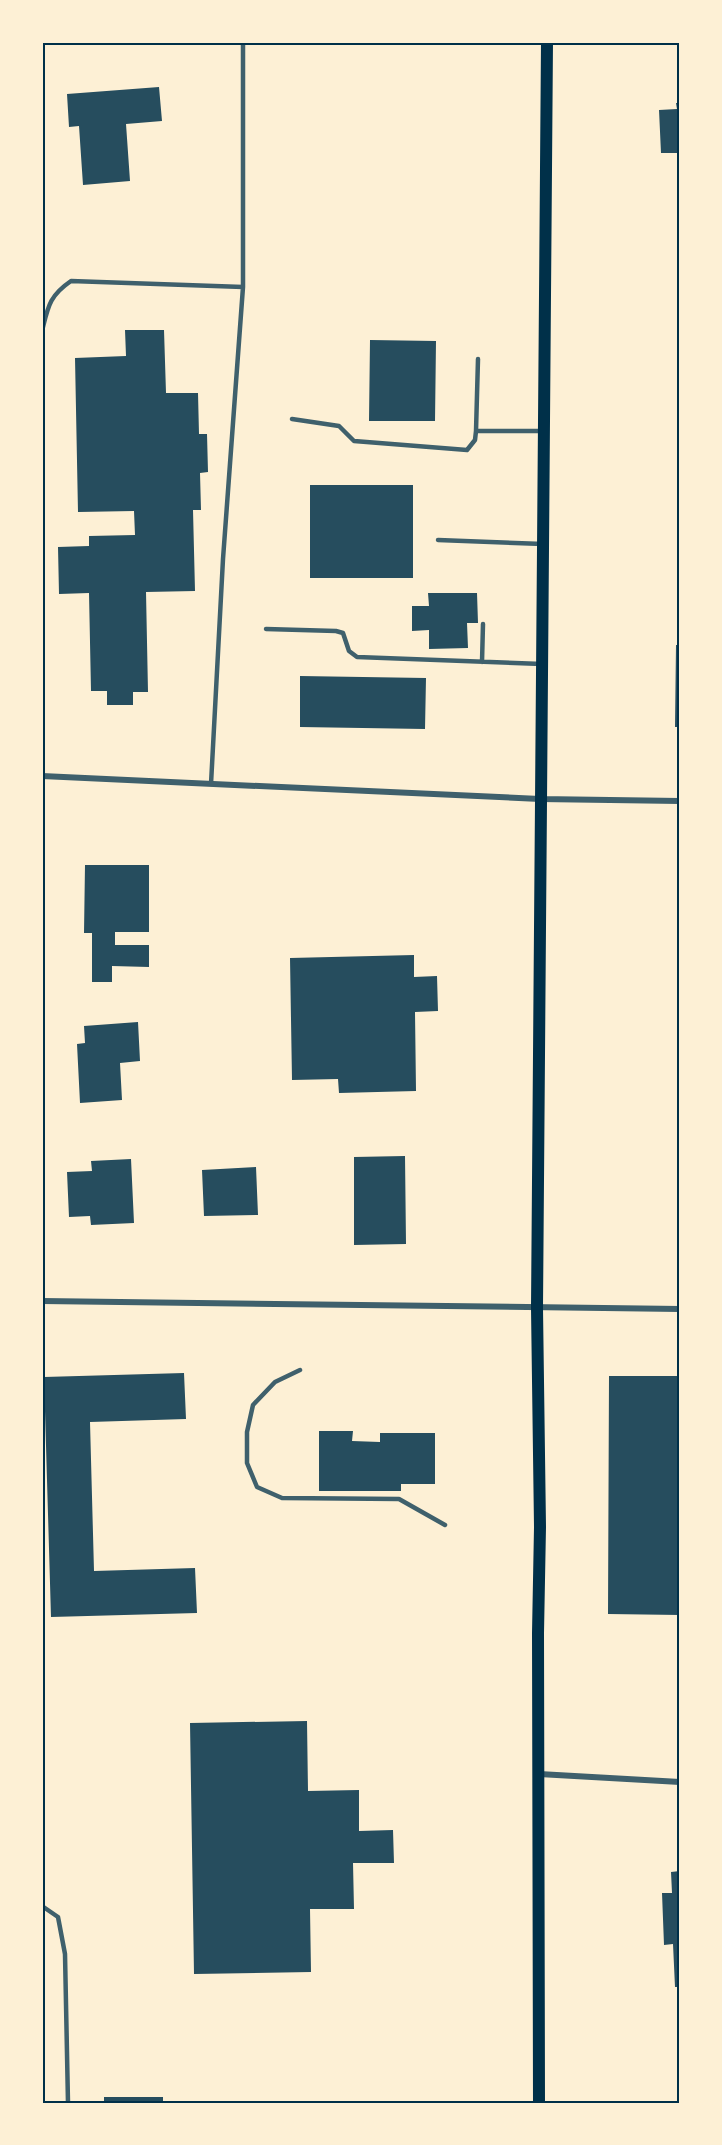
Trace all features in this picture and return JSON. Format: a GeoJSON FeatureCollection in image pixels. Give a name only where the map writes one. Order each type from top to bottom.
{"type":"FeatureCollection","features":[{"type":"Feature","properties":{"kind":"main road"},"geometry":{"type":"LineString","coordinates":[[539,2103],[540,1527],[537,1308],[547,42]]}},
{"type":"Feature","properties":{"kind":"street"},"geometry":{"type":"LineString","coordinates":[[42,776],[540,799],[680,801]]}},
{"type":"Feature","properties":{"kind":"street"},"geometry":{"type":"LineString","coordinates":[[42,1301],[680,1310]]}},
{"type":"Feature","properties":{"kind":"street"},"geometry":{"type":"LineString","coordinates":[[539,1774],[680,1782]]}},
{"type":"Feature","properties":{"kind":"lane"},"geometry":{"type":"LineString","coordinates":[[211,784],[223,559],[243,287],[243,42]]}},
{"type":"Feature","properties":{"kind":"lane"},"geometry":{"type":"LineString","coordinates":[[42,331],[48,308],[57,291],[71,281],[243,287]]}},
{"type":"Feature","properties":{"kind":"lane"},"geometry":{"type":"LineString","coordinates":[[292,419],[339,426],[354,441],[467,450],[475,440],[478,359]]}},
{"type":"Feature","properties":{"kind":"lane"},"geometry":{"type":"LineString","coordinates":[[476,431],[544,431]]}},
{"type":"Feature","properties":{"kind":"lane"},"geometry":{"type":"LineString","coordinates":[[438,540],[543,544]]}},
{"type":"Feature","properties":{"kind":"lane"},"geometry":{"type":"LineString","coordinates":[[482,662],[483,624]]}},
{"type":"Feature","properties":{"kind":"lane"},"geometry":{"type":"LineString","coordinates":[[266,629],[343,633],[349,651],[357,657],[542,664]]}},
{"type":"Feature","properties":{"kind":"lane"},"geometry":{"type":"LineString","coordinates":[[300,1370],[275,1382],[253,1405],[247,1432],[247,1463],[257,1487],[282,1498],[399,1499],[445,1525]]}},
{"type":"Feature","properties":{"kind":"lane"},"geometry":{"type":"LineString","coordinates":[[42,1905],[58,1917],[65,1954],[68,2103]]}},
{"type":"Feature","properties":{"kind":"building"},"geometry":{"type":"Polygon","coordinates":[[[159,87],[162,121],[126,124],[130,181],[83,185],[79,126],[69,127],[67,94],[159,87]]]}},
{"type":"Feature","properties":{"kind":"building"},"geometry":{"type":"Polygon","coordinates":[[[676,103],[680,103],[680,153],[661,153],[659,110],[677,109],[676,103]]]}},
{"type":"Feature","properties":{"kind":"building"},"geometry":{"type":"Polygon","coordinates":[[[125,330],[164,330],[166,393],[198,393],[199,434],[207,434],[208,472],[200,473],[201,510],[193,510],[195,591],[146,592],[148,692],[133,692],[133,705],[107,705],[107,691],[91,691],[89,593],[59,594],[58,547],[89,546],[89,536],[135,535],[134,511],[78,512],[75,358],[126,356],[125,330]]]}},
{"type":"Feature","properties":{"kind":"building"},"geometry":{"type":"Polygon","coordinates":[[[370,340],[436,341],[435,421],[369,421],[370,340]]]}},
{"type":"Feature","properties":{"kind":"building"},"geometry":{"type":"Polygon","coordinates":[[[310,485],[413,485],[413,578],[310,578],[310,485]]]}},
{"type":"Feature","properties":{"kind":"building"},"geometry":{"type":"Polygon","coordinates":[[[428,593],[477,593],[478,623],[467,623],[468,648],[429,649],[429,630],[412,631],[412,606],[429,606],[428,593]]]}},
{"type":"Feature","properties":{"kind":"building"},"geometry":{"type":"Polygon","coordinates":[[[676,645],[680,645],[680,727],[675,727],[676,645]]]}},
{"type":"Feature","properties":{"kind":"building"},"geometry":{"type":"Polygon","coordinates":[[[300,676],[426,678],[425,729],[300,727],[300,676]]]}},
{"type":"Feature","properties":{"kind":"building"},"geometry":{"type":"Polygon","coordinates":[[[85,865],[149,865],[149,932],[115,932],[115,945],[149,945],[149,967],[112,966],[112,982],[92,982],[92,933],[84,933],[85,865]]]}},
{"type":"Feature","properties":{"kind":"building"},"geometry":{"type":"Polygon","coordinates":[[[414,955],[414,977],[437,976],[438,1011],[415,1012],[416,1091],[339,1093],[338,1079],[292,1080],[290,958],[414,955]]]}},
{"type":"Feature","properties":{"kind":"building"},"geometry":{"type":"Polygon","coordinates":[[[138,1022],[140,1061],[120,1063],[122,1100],[80,1103],[77,1044],[85,1043],[84,1026],[138,1022]]]}},
{"type":"Feature","properties":{"kind":"building"},"geometry":{"type":"Polygon","coordinates":[[[405,1156],[406,1244],[354,1245],[354,1157],[405,1156]]]}},
{"type":"Feature","properties":{"kind":"building"},"geometry":{"type":"Polygon","coordinates":[[[131,1159],[134,1223],[91,1225],[90,1216],[69,1217],[67,1172],[92,1171],[91,1161],[131,1159]]]}},
{"type":"Feature","properties":{"kind":"building"},"geometry":{"type":"Polygon","coordinates":[[[256,1167],[258,1215],[204,1216],[202,1170],[256,1167]]]}},
{"type":"Feature","properties":{"kind":"building"},"geometry":{"type":"Polygon","coordinates":[[[184,1373],[186,1419],[90,1422],[94,1571],[195,1568],[197,1613],[51,1617],[44,1377],[184,1373]]]}},
{"type":"Feature","properties":{"kind":"building"},"geometry":{"type":"Polygon","coordinates":[[[609,1376],[680,1376],[680,1615],[608,1614],[609,1376]]]}},
{"type":"Feature","properties":{"kind":"building"},"geometry":{"type":"Polygon","coordinates":[[[319,1431],[353,1431],[352,1441],[380,1442],[380,1433],[435,1433],[435,1484],[401,1484],[401,1491],[319,1491],[319,1431]]]}},
{"type":"Feature","properties":{"kind":"building"},"geometry":{"type":"Polygon","coordinates":[[[307,1721],[308,1791],[359,1790],[359,1831],[393,1830],[394,1863],[353,1863],[354,1909],[310,1909],[311,1972],[194,1974],[190,1723],[307,1721]]]}},
{"type":"Feature","properties":{"kind":"building"},"geometry":{"type":"Polygon","coordinates":[[[680,1871],[680,1987],[675,1987],[673,1944],[664,1945],[662,1893],[672,1893],[671,1872],[680,1871]]]}},
{"type":"Feature","properties":{"kind":"building"},"geometry":{"type":"Polygon","coordinates":[[[104,2097],[163,2097],[163,2103],[104,2103],[104,2097]]]}}]}
